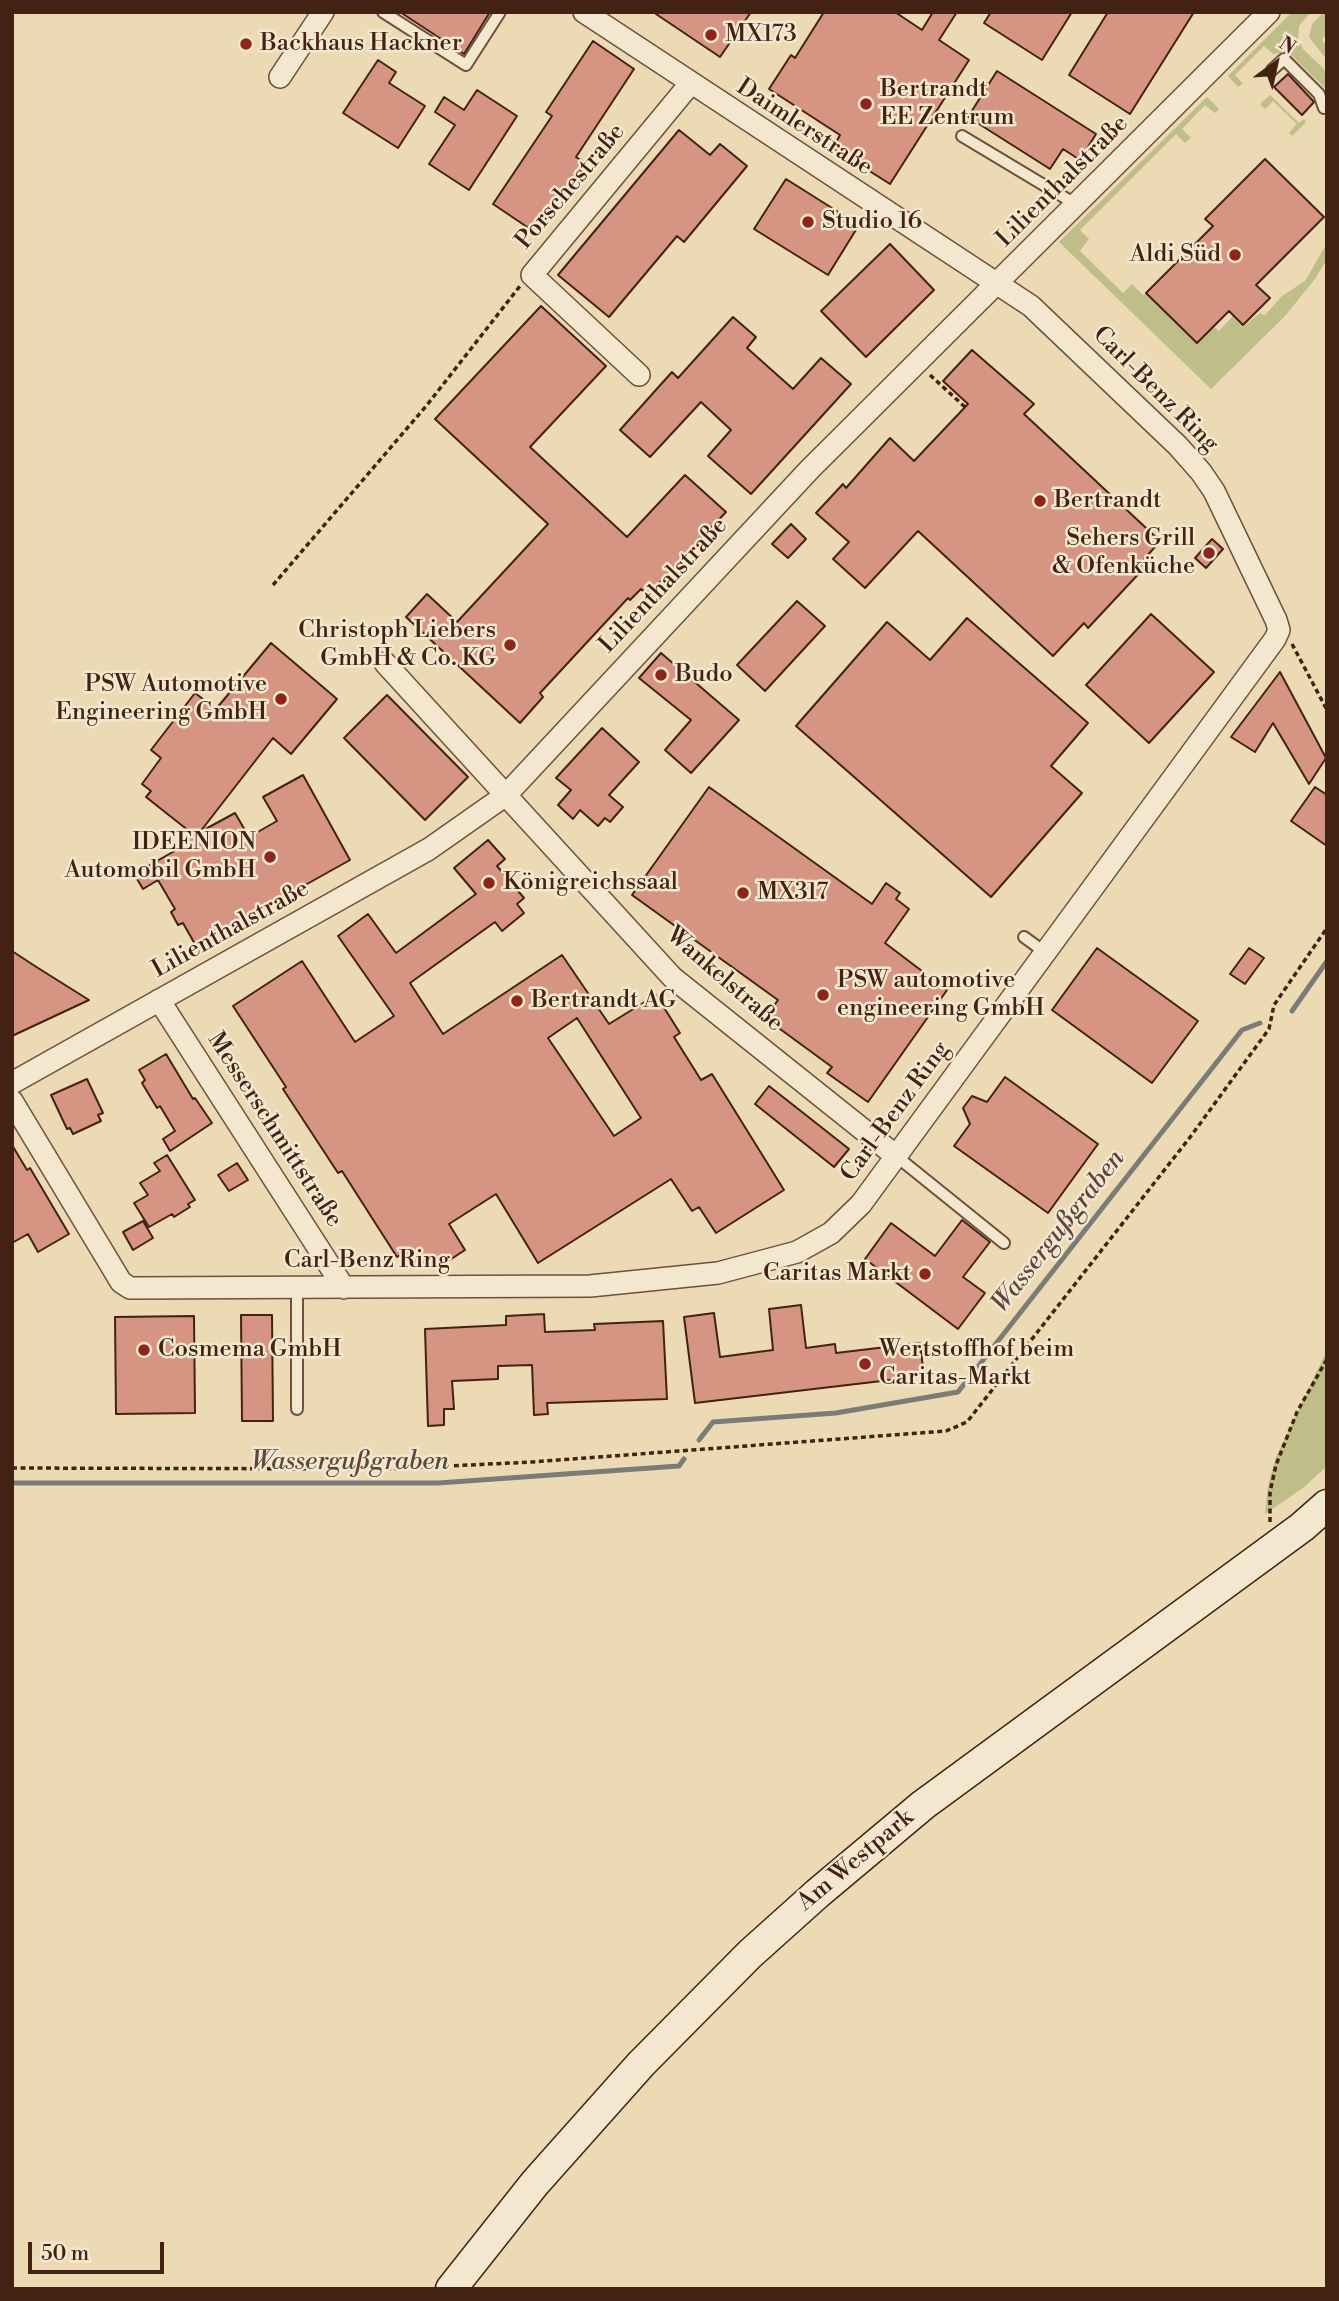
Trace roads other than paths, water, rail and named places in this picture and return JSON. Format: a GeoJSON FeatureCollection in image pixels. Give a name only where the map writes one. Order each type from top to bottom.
{"type":"FeatureCollection","features":[{"type":"Feature","properties":{"kind":"main road","name":"Am Westpark"},"geometry":{"type":"LineString","coordinates":[[451,2289],[535,2183],[641,2064],[750,1954],[808,1902],[923,1805],[1303,1527],[1327,1505]]}},
{"type":"Feature","properties":{"kind":"street"},"geometry":{"type":"LineString","coordinates":[[280,77],[323,12]]}},
{"type":"Feature","properties":{"kind":"street","name":"Daimlerstraße"},"geometry":{"type":"LineString","coordinates":[[584,12],[939,248],[998,284]]}},
{"type":"Feature","properties":{"kind":"street","name":"Lilienthalstraße"},"geometry":{"type":"LineString","coordinates":[[12,1083],[429,849],[506,795],[810,469],[1269,12]]}},
{"type":"Feature","properties":{"kind":"street","name":"Porschestraße"},"geometry":{"type":"LineString","coordinates":[[639,375],[532,275],[690,84]]}},
{"type":"Feature","properties":{"kind":"street","name":"Carl-Benz Ring"},"geometry":{"type":"LineString","coordinates":[[12,1101],[124,1285],[130,1289],[590,1286],[718,1273],[797,1252],[831,1233],[861,1204],[1046,953],[1163,781],[1279,630],[1214,491],[1191,460],[1031,306],[998,284]]}},
{"type":"Feature","properties":{"kind":"street"},"geometry":{"type":"LineString","coordinates":[[385,663],[506,795]]}},
{"type":"Feature","properties":{"kind":"street","name":"Wankelstraße"},"geometry":{"type":"LineString","coordinates":[[506,795],[673,978],[896,1156]]}},
{"type":"Feature","properties":{"kind":"street","name":"Messerschmittstraße"},"geometry":{"type":"LineString","coordinates":[[159,1000],[344,1288]]}},
{"type":"Feature","properties":{"kind":"lane"},"geometry":{"type":"LineString","coordinates":[[383,12],[466,65],[500,12]]}},
{"type":"Feature","properties":{"kind":"lane"},"geometry":{"type":"LineString","coordinates":[[1272,70],[1284,59],[1319,94],[1324,108]]}},
{"type":"Feature","properties":{"kind":"lane"},"geometry":{"type":"LineString","coordinates":[[962,136],[1077,205]]}},
{"type":"Feature","properties":{"kind":"lane"},"geometry":{"type":"LineString","coordinates":[[1024,937],[1046,953]]}},
{"type":"Feature","properties":{"kind":"lane"},"geometry":{"type":"LineString","coordinates":[[896,1156],[1004,1243]]}},
{"type":"Feature","properties":{"kind":"lane"},"geometry":{"type":"LineString","coordinates":[[297,1288],[297,1409]]}},
{"type":"Feature","properties":{"kind":"waterway","name":"Wassergußgraben"},"geometry":{"type":"LineString","coordinates":[[1292,1011],[1327,961]]}},
{"type":"Feature","properties":{"kind":"waterway","name":"Wassergußgraben"},"geometry":{"type":"LineString","coordinates":[[699,1440],[713,1422],[836,1413],[958,1392],[1242,1030],[1260,1023]]}},
{"type":"Feature","properties":{"kind":"waterway","name":"Wassergußgraben"},"geometry":{"type":"LineString","coordinates":[[12,1483],[438,1483],[679,1466],[684,1459]]}},
{"type":"Feature","properties":{"kind":"place","name":"MX173"},"geometry":{"type":"Point","coordinates":[711,35]}},
{"type":"Feature","properties":{"kind":"place","name":"Backhaus Hackner"},"geometry":{"type":"Point","coordinates":[246,44]}},
{"type":"Feature","properties":{"kind":"place","name":"Bertrandt EE Zentrum"},"geometry":{"type":"Point","coordinates":[866,104]}},
{"type":"Feature","properties":{"kind":"place","name":"Studio 16"},"geometry":{"type":"Point","coordinates":[808,222]}},
{"type":"Feature","properties":{"kind":"place","name":"Aldi Süd"},"geometry":{"type":"Point","coordinates":[1235,255]}},
{"type":"Feature","properties":{"kind":"place","name":"Bertrandt"},"geometry":{"type":"Point","coordinates":[1040,501]}},
{"type":"Feature","properties":{"kind":"place","name":"Sehers Grill & Ofenküche"},"geometry":{"type":"Point","coordinates":[1209,553]}},
{"type":"Feature","properties":{"kind":"place","name":"Christoph Liebers GmbH & Co. KG"},"geometry":{"type":"Point","coordinates":[510,645]}},
{"type":"Feature","properties":{"kind":"place","name":"Budo"},"geometry":{"type":"Point","coordinates":[661,675]}},
{"type":"Feature","properties":{"kind":"place","name":"PSW Automotive Engineering GmbH"},"geometry":{"type":"Point","coordinates":[281,699]}},
{"type":"Feature","properties":{"kind":"place","name":"IDEENION Automobil GmbH"},"geometry":{"type":"Point","coordinates":[270,857]}},
{"type":"Feature","properties":{"kind":"place","name":"Königreichssaal"},"geometry":{"type":"Point","coordinates":[489,883]}},
{"type":"Feature","properties":{"kind":"place","name":"MX317"},"geometry":{"type":"Point","coordinates":[743,893]}},
{"type":"Feature","properties":{"kind":"place","name":"PSW automotive engineering GmbH"},"geometry":{"type":"Point","coordinates":[823,995]}},
{"type":"Feature","properties":{"kind":"place","name":"Bertrandt AG"},"geometry":{"type":"Point","coordinates":[517,1001]}},
{"type":"Feature","properties":{"kind":"place","name":"Caritas Markt"},"geometry":{"type":"Point","coordinates":[925,1274]}},
{"type":"Feature","properties":{"kind":"place","name":"Cosmema GmbH"},"geometry":{"type":"Point","coordinates":[144,1350]}},
{"type":"Feature","properties":{"kind":"place","name":"Wertstoffhof beim Caritas-Markt"},"geometry":{"type":"Point","coordinates":[865,1364]}}]}
